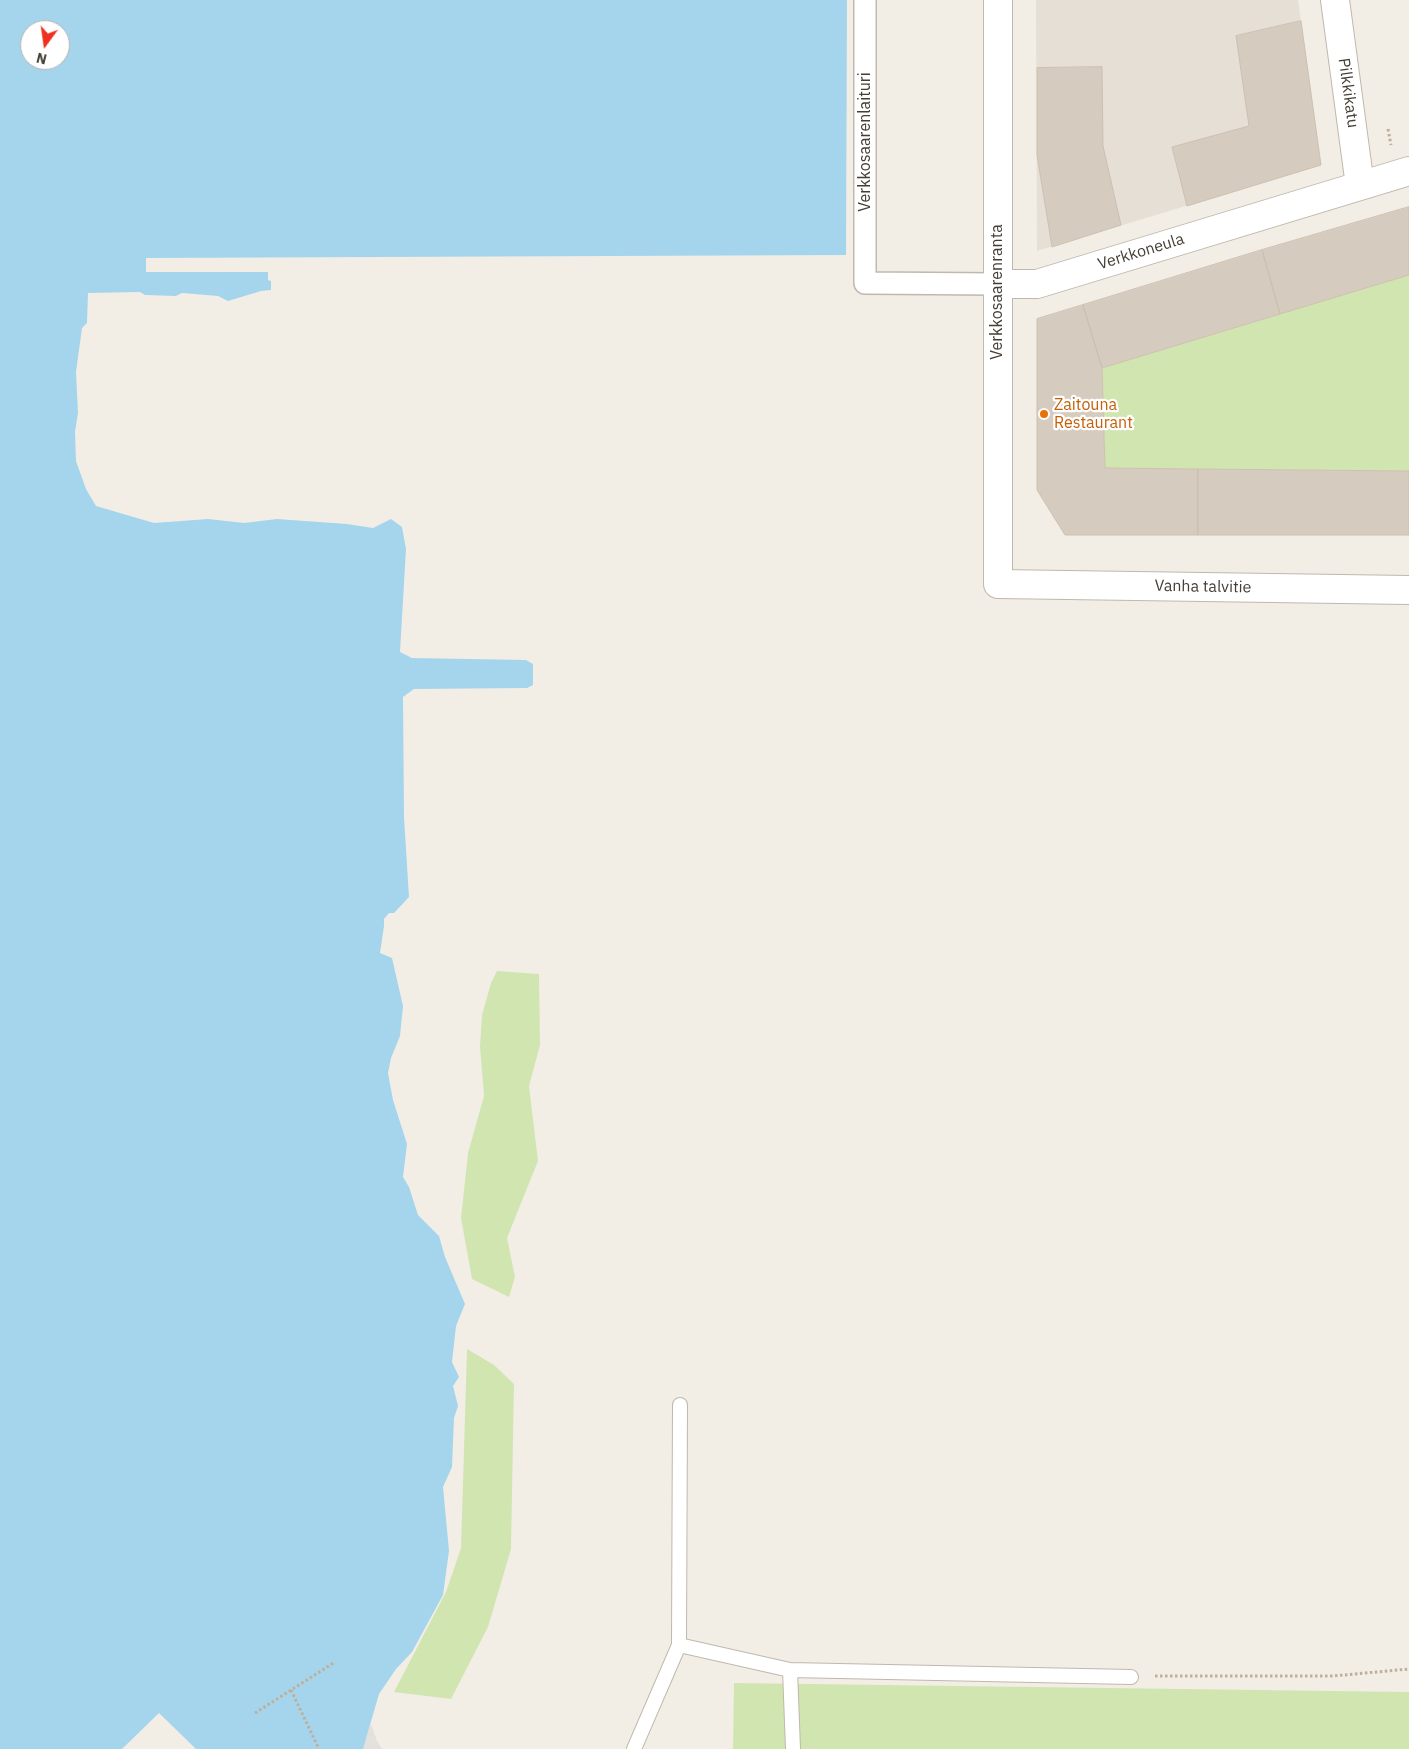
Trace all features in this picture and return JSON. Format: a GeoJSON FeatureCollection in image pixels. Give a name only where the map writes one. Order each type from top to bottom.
{"type":"FeatureCollection","features":[{"type":"Feature","properties":{"kind":"street","name":"Verkkosaarenlaituri"},"geometry":{"type":"LineString","coordinates":[[865,0],[865,283]]}},
{"type":"Feature","properties":{"kind":"street","name":"Verkkosaarenranta"},"geometry":{"type":"LineString","coordinates":[[998,0],[998,584]]}},
{"type":"Feature","properties":{"kind":"street","name":"Pilkkikatu"},"geometry":{"type":"LineString","coordinates":[[1335,0],[1360,186]]}},
{"type":"Feature","properties":{"kind":"street","name":"Verkkoneula"},"geometry":{"type":"LineString","coordinates":[[865,283],[1037,284],[1409,171]]}},
{"type":"Feature","properties":{"kind":"street","name":"Vanha talvitie"},"geometry":{"type":"LineString","coordinates":[[998,584],[1409,590]]}},
{"type":"Feature","properties":{"kind":"lane"},"geometry":{"type":"LineString","coordinates":[[634,1749],[679,1645],[680,1405]]}},
{"type":"Feature","properties":{"kind":"lane"},"geometry":{"type":"LineString","coordinates":[[679,1645],[790,1670],[1131,1676]]}},
{"type":"Feature","properties":{"kind":"lane"},"geometry":{"type":"LineString","coordinates":[[790,1670],[793,1749]]}},
{"type":"Feature","properties":{"kind":"path"},"geometry":{"type":"LineString","coordinates":[[255,1713],[335,1662]]}},
{"type":"Feature","properties":{"kind":"path"},"geometry":{"type":"LineString","coordinates":[[1131,1676],[1333,1676],[1409,1669]]}},
{"type":"Feature","properties":{"kind":"path"},"geometry":{"type":"LineString","coordinates":[[291,1690],[318,1749]]}},
{"type":"Feature","properties":{"kind":"shaded area"},"geometry":{"type":"Polygon","coordinates":[[[1036,0],[1298,0],[1321,165],[1037,251],[1036,0]]]}},
{"type":"Feature","properties":{"kind":"shaded area"},"geometry":{"type":"Polygon","coordinates":[[[371,1724],[377,1741],[382,1749],[362,1749],[371,1724]]]}},
{"type":"Feature","properties":{"kind":"green space"},"geometry":{"type":"Polygon","coordinates":[[[1409,275],[1409,471],[1105,468],[1102,368],[1409,275]]]}},
{"type":"Feature","properties":{"kind":"green space"},"geometry":{"type":"Polygon","coordinates":[[[497,971],[539,974],[540,1045],[529,1086],[538,1161],[507,1238],[515,1277],[509,1297],[472,1279],[461,1218],[468,1153],[484,1096],[480,1046],[482,1015],[491,983],[497,971]]]}},
{"type":"Feature","properties":{"kind":"green space"},"geometry":{"type":"Polygon","coordinates":[[[467,1349],[494,1365],[514,1384],[511,1549],[488,1627],[451,1699],[394,1692],[446,1592],[461,1548],[467,1349]]]}},
{"type":"Feature","properties":{"kind":"green space"},"geometry":{"type":"Polygon","coordinates":[[[734,1683],[1409,1692],[1409,1749],[733,1749],[734,1683]]]}},
{"type":"Feature","properties":{"kind":"water"},"geometry":{"type":"Polygon","coordinates":[[[0,0],[847,0],[846,255],[146,258],[146,272],[268,272],[271,290],[261,291],[228,301],[218,296],[182,293],[176,296],[145,295],[140,292],[88,293],[87,323],[82,328],[76,372],[78,413],[75,432],[76,461],[86,489],[96,506],[154,523],[208,519],[244,523],[277,519],[347,524],[373,528],[391,519],[402,527],[406,549],[400,652],[412,658],[526,660],[533,664],[533,685],[527,688],[414,689],[403,697],[404,817],[409,897],[394,913],[389,913],[384,919],[380,953],[392,958],[403,1006],[400,1036],[391,1058],[388,1073],[393,1100],[407,1144],[403,1177],[409,1187],[418,1215],[439,1236],[445,1257],[465,1304],[456,1326],[452,1362],[459,1377],[453,1386],[458,1406],[454,1418],[452,1467],[443,1487],[449,1551],[443,1595],[412,1652],[396,1669],[379,1694],[363,1749],[0,1749],[0,0]]]}},
{"type":"Feature","properties":{"kind":"pier"},"geometry":{"type":"Polygon","coordinates":[[[159,1713],[196,1749],[122,1749],[159,1713]]]}},
{"type":"Feature","properties":{"kind":"building"},"geometry":{"type":"Polygon","coordinates":[[[1301,21],[1321,165],[1187,206],[1172,147],[1249,126],[1236,36],[1301,21]]]}},
{"type":"Feature","properties":{"kind":"building"},"geometry":{"type":"Polygon","coordinates":[[[1102,67],[1103,146],[1121,225],[1052,247],[1037,155],[1037,68],[1102,67]]]}},
{"type":"Feature","properties":{"kind":"building"},"geometry":{"type":"Polygon","coordinates":[[[1409,207],[1409,275],[1280,314],[1262,250],[1409,207]]]}},
{"type":"Feature","properties":{"kind":"building"},"geometry":{"type":"Polygon","coordinates":[[[1262,250],[1280,314],[1102,368],[1083,305],[1262,250]]]}},
{"type":"Feature","properties":{"kind":"building"},"geometry":{"type":"Polygon","coordinates":[[[1083,305],[1102,368],[1105,468],[1198,469],[1198,535],[1065,535],[1037,490],[1037,319],[1083,305]]]}},
{"type":"Feature","properties":{"kind":"building"},"geometry":{"type":"Polygon","coordinates":[[[1198,469],[1409,471],[1409,535],[1198,535],[1198,469]]]}},
{"type":"Feature","properties":{"kind":"place","name":"Zaitouna Restaurant"},"geometry":{"type":"Point","coordinates":[1044,414]}}]}
